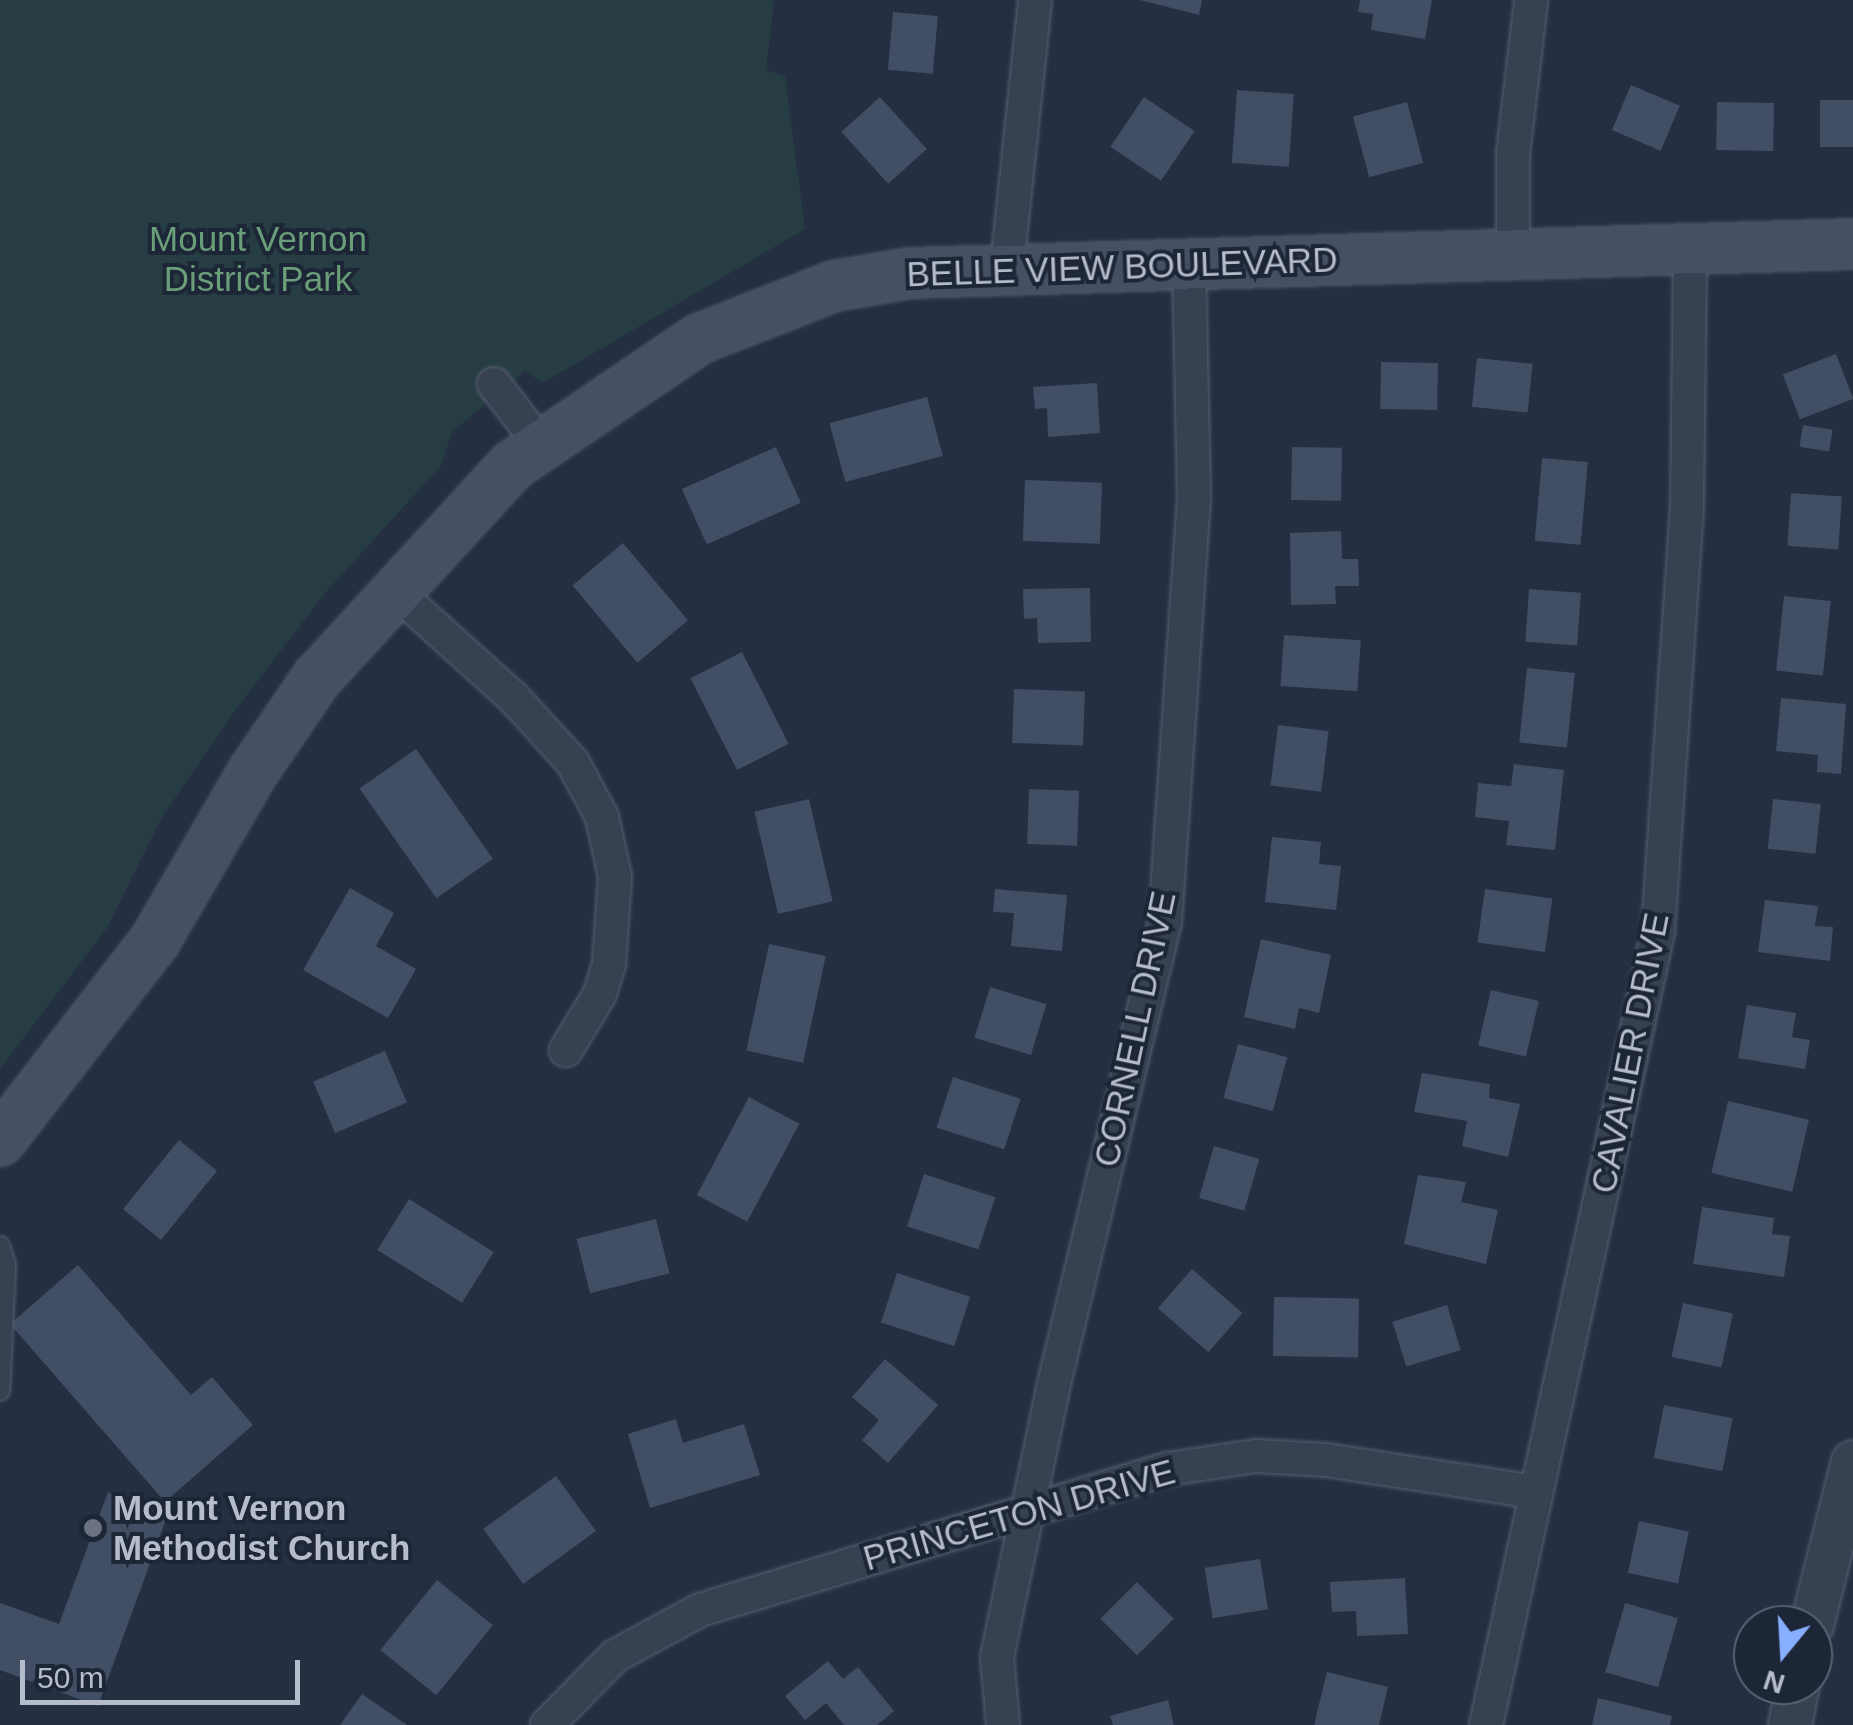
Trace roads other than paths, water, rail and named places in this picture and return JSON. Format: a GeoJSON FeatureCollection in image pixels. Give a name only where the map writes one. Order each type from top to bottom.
{"type":"FeatureCollection","features":[{"type":"Feature","properties":{"kind":"main road","name":"BELLE VIEW BOULEVARD"},"geometry":{"type":"LineString","coordinates":[[0,1140],[156,939],[284,723],[394,590],[459,516],[539,442],[699,339],[769,306],[892,276],[1007,267],[1853,244]]}},
{"type":"Feature","properties":{"kind":"street"},"geometry":{"type":"LineString","coordinates":[[1007,267],[1034,0]]}},
{"type":"Feature","properties":{"kind":"street"},"geometry":{"type":"LineString","coordinates":[[1513,254],[1514,154],[1531,0]]}},
{"type":"Feature","properties":{"kind":"street","name":"CAVALIER DRIVE"},"geometry":{"type":"LineString","coordinates":[[1486,1725],[1658,932],[1688,504],[1690,249]]}},
{"type":"Feature","properties":{"kind":"street","name":"CORNELL DRIVE"},"geometry":{"type":"LineString","coordinates":[[1003,1725],[998,1658],[1027,1511],[1165,923],[1194,498],[1190,263]]}},
{"type":"Feature","properties":{"kind":"street"},"geometry":{"type":"LineString","coordinates":[[494,384],[539,442]]}},
{"type":"Feature","properties":{"kind":"street"},"geometry":{"type":"LineString","coordinates":[[394,590],[513,697],[573,763],[602,817],[615,876],[609,964],[566,1050]]}},
{"type":"Feature","properties":{"kind":"street","name":"PRINCETON DRIVE"},"geometry":{"type":"LineString","coordinates":[[547,1725],[615,1656],[658,1629],[1168,1469],[1256,1456],[1326,1460],[1535,1492]]}},
{"type":"Feature","properties":{"kind":"street"},"geometry":{"type":"LineString","coordinates":[[1817,1605],[1853,1462]]}},
{"type":"Feature","properties":{"kind":"lane"},"geometry":{"type":"LineString","coordinates":[[0,1246],[6,1266],[0,1391]]}},
{"type":"Feature","properties":{"kind":"place","name":"Mount Vernon Methodist Church"},"geometry":{"type":"Point","coordinates":[93,1528]}},
{"type":"Feature","properties":{"kind":"park label","name":"Mount Vernon District Park"},"geometry":{"type":"Point","coordinates":[258,259]}}]}
